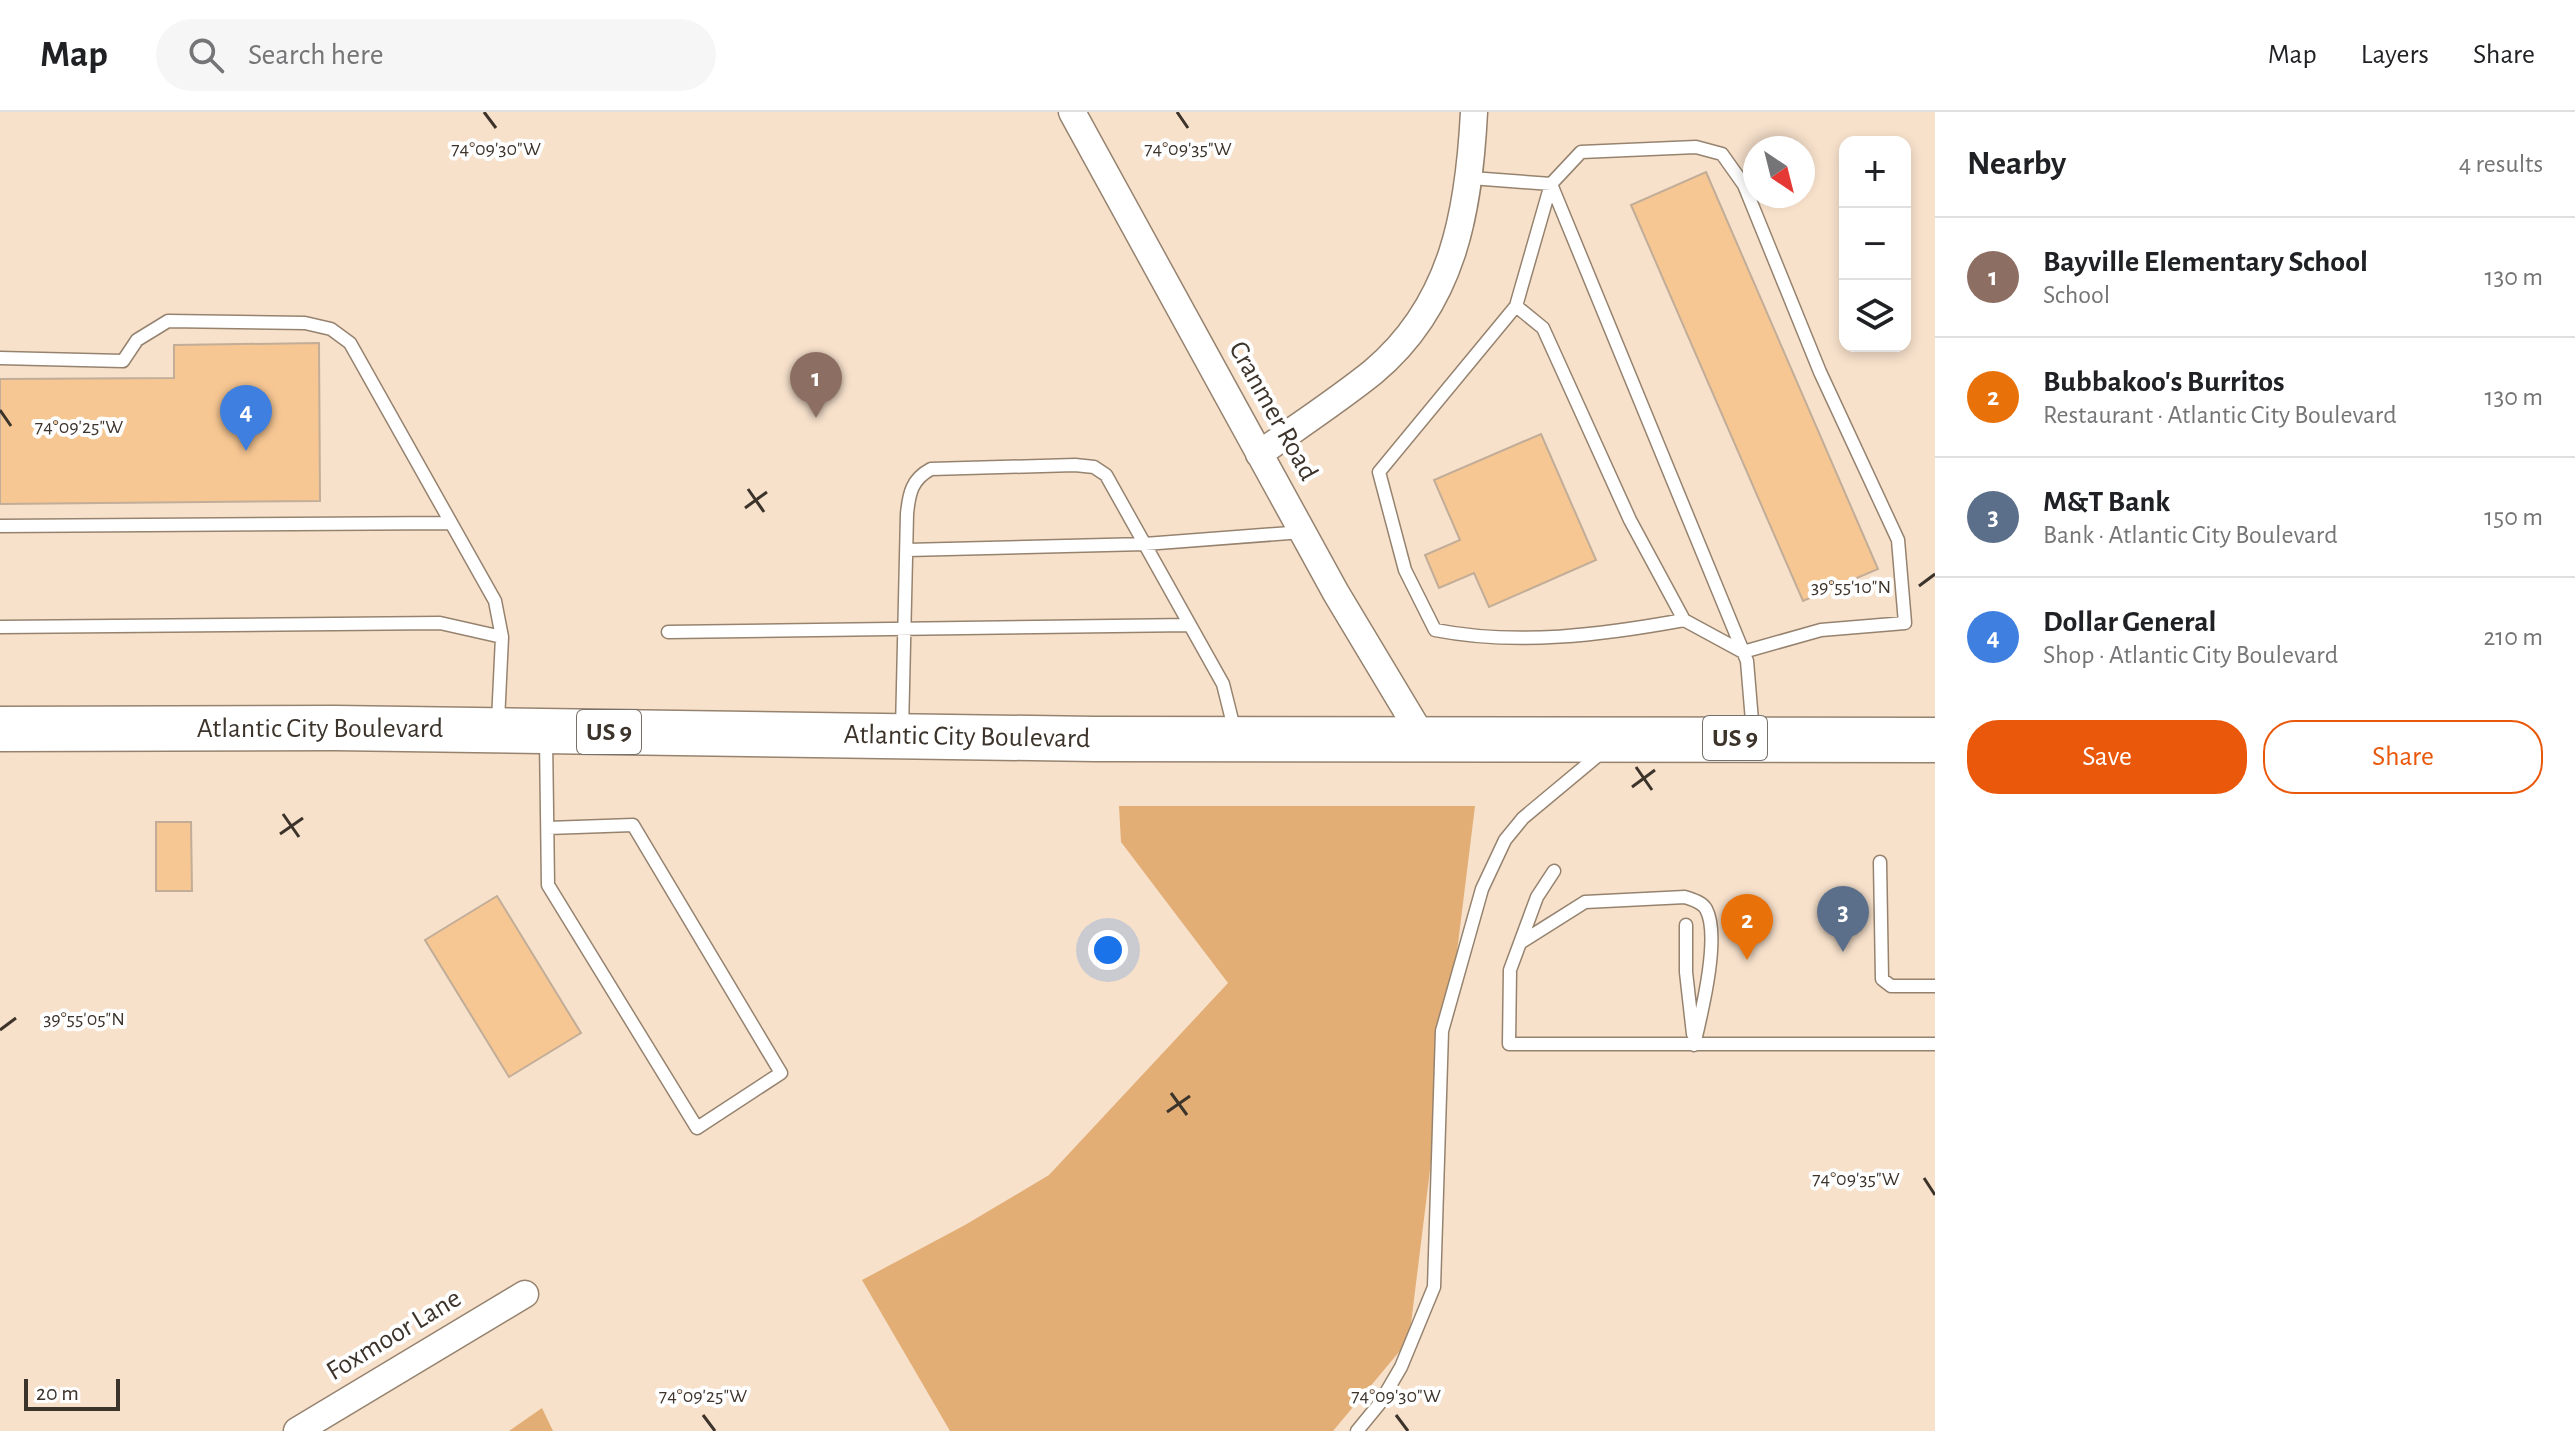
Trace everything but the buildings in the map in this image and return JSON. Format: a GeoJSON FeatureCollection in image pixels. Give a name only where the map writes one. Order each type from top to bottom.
{"type":"FeatureCollection","features":[{"type":"Feature","properties":{"kind":"highway","name":"Atlantic City Boulevard"},"geometry":{"type":"LineString","coordinates":[[0,729],[546,731],[1237,739],[1935,740]]}},
{"type":"Feature","properties":{"kind":"street","name":"Cranmer Road"},"geometry":{"type":"LineString","coordinates":[[1072,112],[1259,454],[1423,738]]}},
{"type":"Feature","properties":{"kind":"street"},"geometry":{"type":"LineString","coordinates":[[1259,454],[1375,371],[1410,333],[1438,287],[1459,240],[1471,178],[1474,112]]}},
{"type":"Feature","properties":{"kind":"street","name":"Foxmoor Lane"},"geometry":{"type":"LineString","coordinates":[[297,1431],[525,1294]]}},
{"type":"Feature","properties":{"kind":"lane"},"geometry":{"type":"LineString","coordinates":[[1516,306],[1543,328],[1630,520],[1684,620],[1743,652],[1821,630],[1905,623],[1898,540],[1820,372],[1744,185],[1722,154],[1696,147],[1581,152],[1551,184],[1516,306],[1379,472],[1405,570],[1435,630],[1464,635],[1596,636],[1684,620]]}},
{"type":"Feature","properties":{"kind":"lane"},"geometry":{"type":"LineString","coordinates":[[1471,178],[1551,184]]}},
{"type":"Feature","properties":{"kind":"lane"},"geometry":{"type":"LineString","coordinates":[[1551,184],[1743,652],[1753,738]]}},
{"type":"Feature","properties":{"kind":"lane"},"geometry":{"type":"LineString","coordinates":[[0,358],[123,361],[137,340],[168,321],[305,323],[331,329],[350,343],[495,601],[502,637],[498,731]]}},
{"type":"Feature","properties":{"kind":"lane"},"geometry":{"type":"LineString","coordinates":[[902,736],[909,495],[918,476],[931,469],[1075,465],[1094,467],[1106,475],[1223,684],[1237,739]]}},
{"type":"Feature","properties":{"kind":"lane"},"geometry":{"type":"LineString","coordinates":[[0,526],[451,523]]}},
{"type":"Feature","properties":{"kind":"lane"},"geometry":{"type":"LineString","coordinates":[[907,550],[1145,544],[1303,532]]}},
{"type":"Feature","properties":{"kind":"lane"},"geometry":{"type":"LineString","coordinates":[[0,627],[440,623],[502,637]]}},
{"type":"Feature","properties":{"kind":"lane"},"geometry":{"type":"LineString","coordinates":[[668,632],[1190,625]]}},
{"type":"Feature","properties":{"kind":"lane"},"geometry":{"type":"LineString","coordinates":[[546,731],[548,885],[697,1128],[781,1073],[633,825],[548,828]]}},
{"type":"Feature","properties":{"kind":"lane"},"geometry":{"type":"LineString","coordinates":[[1357,1431],[1380,1403],[1401,1367],[1434,1287],[1442,1031],[1491,865],[1523,818],[1619,738]]}},
{"type":"Feature","properties":{"kind":"lane"},"geometry":{"type":"LineString","coordinates":[[1880,862],[1882,979],[1891,986],[1935,986]]}},
{"type":"Feature","properties":{"kind":"lane"},"geometry":{"type":"LineString","coordinates":[[1554,871],[1537,897],[1510,970],[1509,1044],[1935,1044]]}},
{"type":"Feature","properties":{"kind":"lane"},"geometry":{"type":"LineString","coordinates":[[1520,943],[1585,902],[1685,897],[1700,902],[1707,911],[1711,970],[1694,1045]]}},
{"type":"Feature","properties":{"kind":"lane"},"geometry":{"type":"LineString","coordinates":[[1686,925],[1686,972],[1694,1045]]}},
{"type":"Feature","properties":{"kind":"shaded area"},"geometry":{"type":"Polygon","coordinates":[[[1119,806],[1475,806],[1409,1340],[1333,1431],[950,1431],[862,1280],[965,1225],[1049,1175],[1228,983],[1121,842],[1119,806]]]}},
{"type":"Feature","properties":{"kind":"shaded area"},"geometry":{"type":"Polygon","coordinates":[[[542,1408],[553,1431],[509,1431],[542,1408]]]}},
{"type":"Feature","properties":{"kind":"place","name":"Bayville Elementary School"},"geometry":{"type":"Point","coordinates":[816,418]}},
{"type":"Feature","properties":{"kind":"place","name":"Dollar General"},"geometry":{"type":"Point","coordinates":[246,451]}},
{"type":"Feature","properties":{"kind":"place","name":"M&T Bank"},"geometry":{"type":"Point","coordinates":[1843,952]}},
{"type":"Feature","properties":{"kind":"place","name":"Bubbakoo's Burritos"},"geometry":{"type":"Point","coordinates":[1747,960]}}]}
